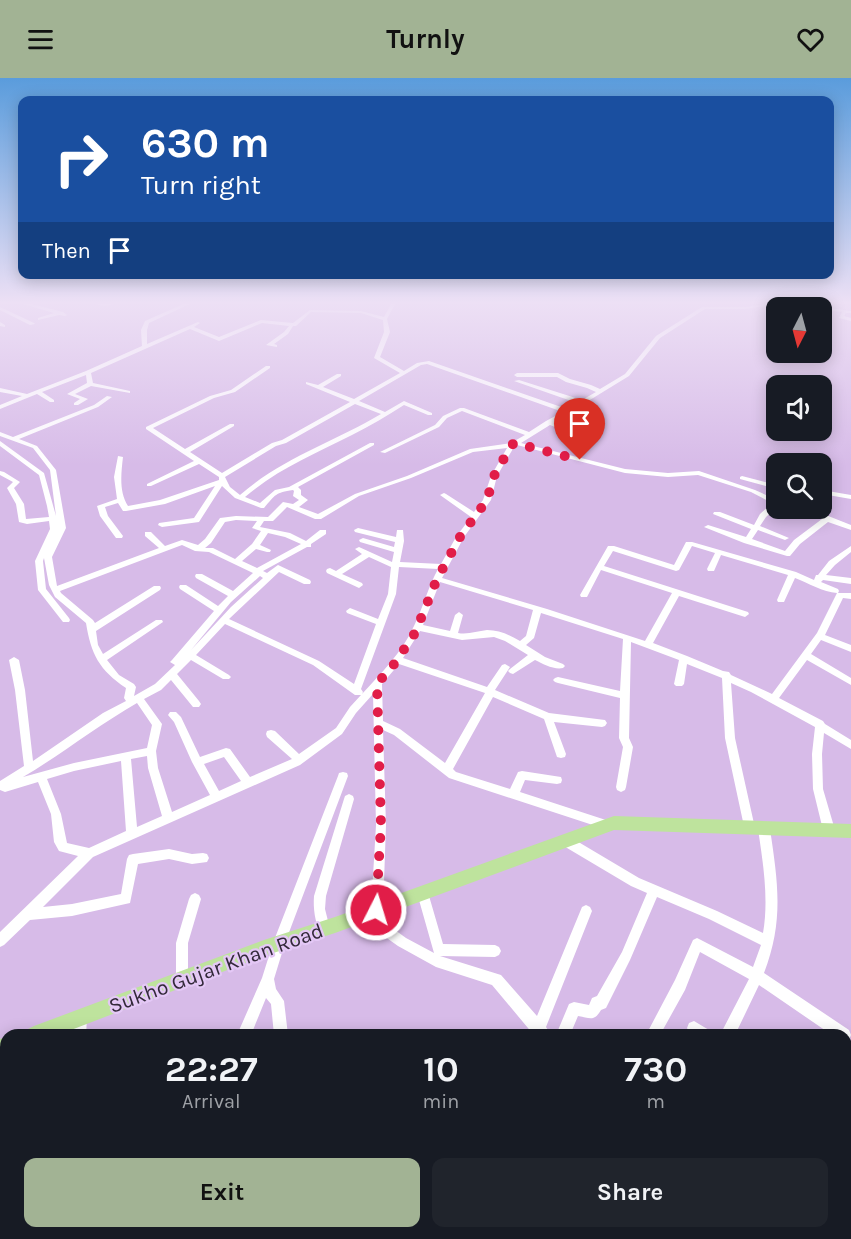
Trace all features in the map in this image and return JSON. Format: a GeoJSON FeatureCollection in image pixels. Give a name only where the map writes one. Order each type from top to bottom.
{"type":"FeatureCollection","features":[{"type":"Feature","properties":{"kind":"main road","name":"Sukho Gujar Khan Road"},"geometry":{"type":"LineString","coordinates":[[50,1029],[279,943],[324,929],[614,823],[851,831]]}},
{"type":"Feature","properties":{"kind":"street"},"geometry":{"type":"LineString","coordinates":[[0,407],[123,356]]}},
{"type":"Feature","properties":{"kind":"street"},"geometry":{"type":"LineString","coordinates":[[377,356],[404,373]]}},
{"type":"Feature","properties":{"kind":"street"},"geometry":{"type":"LineString","coordinates":[[0,941],[89,853],[299,760],[339,731],[398,660],[418,627],[443,567],[487,500],[497,470],[513,444],[627,375],[642,356]]}},
{"type":"Feature","properties":{"kind":"street"},"geometry":{"type":"LineString","coordinates":[[120,457],[117,478],[120,500],[127,509],[162,502],[222,479],[274,444],[284,442],[419,363],[427,362],[567,411]]}},
{"type":"Feature","properties":{"kind":"street"},"geometry":{"type":"LineString","coordinates":[[268,367],[233,391],[212,397],[148,428],[199,461],[222,479],[225,488],[261,506],[273,493],[283,488],[293,487],[372,444]]}},
{"type":"Feature","properties":{"kind":"street"},"geometry":{"type":"LineString","coordinates":[[88,372],[90,384]]}},
{"type":"Feature","properties":{"kind":"street"},"geometry":{"type":"LineString","coordinates":[[319,387],[339,375]]}},
{"type":"Feature","properties":{"kind":"street"},"geometry":{"type":"LineString","coordinates":[[581,402],[517,378],[558,375],[566,381],[588,385],[600,392]]}},
{"type":"Feature","properties":{"kind":"street"},"geometry":{"type":"LineString","coordinates":[[76,404],[85,399],[70,394],[90,384],[128,392]]}},
{"type":"Feature","properties":{"kind":"street"},"geometry":{"type":"LineString","coordinates":[[308,384],[386,414]]}},
{"type":"Feature","properties":{"kind":"street"},"geometry":{"type":"LineString","coordinates":[[0,390],[28,396]]}},
{"type":"Feature","properties":{"kind":"street"},"geometry":{"type":"LineString","coordinates":[[37,392],[52,401]]}},
{"type":"Feature","properties":{"kind":"street"},"geometry":{"type":"LineString","coordinates":[[6,442],[96,406],[109,397]]}},
{"type":"Feature","properties":{"kind":"street"},"geometry":{"type":"LineString","coordinates":[[0,398],[14,400]]}},
{"type":"Feature","properties":{"kind":"street"},"geometry":{"type":"LineString","coordinates":[[241,497],[251,486],[268,475],[405,403],[430,414]]}},
{"type":"Feature","properties":{"kind":"street"},"geometry":{"type":"LineString","coordinates":[[383,452],[436,426],[446,417],[462,409],[528,434]]}},
{"type":"Feature","properties":{"kind":"street"},"geometry":{"type":"LineString","coordinates":[[548,422],[576,434]]}},
{"type":"Feature","properties":{"kind":"street"},"geometry":{"type":"LineString","coordinates":[[185,452],[232,425]]}},
{"type":"Feature","properties":{"kind":"street"},"geometry":{"type":"LineString","coordinates":[[0,434],[42,474],[62,528],[39,561],[42,590],[54,595],[90,622],[94,645],[102,659],[157,724],[151,751],[153,768],[168,818]]}},
{"type":"Feature","properties":{"kind":"street"},"geometry":{"type":"LineString","coordinates":[[6,442],[35,447],[53,470],[58,518]]}},
{"type":"Feature","properties":{"kind":"street"},"geometry":{"type":"LineString","coordinates":[[198,549],[208,542],[224,520],[270,519],[284,504],[318,516],[357,495],[409,477],[472,450],[513,444],[620,470],[668,474],[696,472],[766,498]]}},
{"type":"Feature","properties":{"kind":"street"},"geometry":{"type":"LineString","coordinates":[[148,485],[199,461]]}},
{"type":"Feature","properties":{"kind":"street"},"geometry":{"type":"LineString","coordinates":[[2,473],[17,482],[10,488],[20,504],[22,520],[27,522],[58,518]]}},
{"type":"Feature","properties":{"kind":"street"},"geometry":{"type":"LineString","coordinates":[[742,478],[766,483]]}},
{"type":"Feature","properties":{"kind":"street"},"geometry":{"type":"LineString","coordinates":[[162,525],[196,520],[222,479]]}},
{"type":"Feature","properties":{"kind":"street"},"geometry":{"type":"LineString","coordinates":[[293,487],[298,490],[297,496],[304,500],[293,507]]}},
{"type":"Feature","properties":{"kind":"street"},"geometry":{"type":"LineString","coordinates":[[832,494],[851,497]]}},
{"type":"Feature","properties":{"kind":"street"},"geometry":{"type":"LineString","coordinates":[[444,495],[475,516]]}},
{"type":"Feature","properties":{"kind":"street"},"geometry":{"type":"LineString","coordinates":[[119,536],[104,516],[101,506],[120,500]]}},
{"type":"Feature","properties":{"kind":"street"},"geometry":{"type":"LineString","coordinates":[[241,518],[255,504]]}},
{"type":"Feature","properties":{"kind":"street"},"geometry":{"type":"LineString","coordinates":[[717,514],[785,538]]}},
{"type":"Feature","properties":{"kind":"street"},"geometry":{"type":"LineString","coordinates":[[739,558],[766,514]]}},
{"type":"Feature","properties":{"kind":"street"},"geometry":{"type":"LineString","coordinates":[[708,527],[787,554],[797,542],[827,519],[851,528]]}},
{"type":"Feature","properties":{"kind":"street"},"geometry":{"type":"LineString","coordinates":[[261,520],[256,528],[287,535],[308,545]]}},
{"type":"Feature","properties":{"kind":"street"},"geometry":{"type":"LineString","coordinates":[[356,690],[392,594],[400,536],[358,530]]}},
{"type":"Feature","properties":{"kind":"street"},"geometry":{"type":"LineString","coordinates":[[236,562],[255,546],[265,531]]}},
{"type":"Feature","properties":{"kind":"street"},"geometry":{"type":"LineString","coordinates":[[0,787],[133,696],[158,687],[172,675],[238,595],[278,558],[308,545],[323,532]]}},
{"type":"Feature","properties":{"kind":"street"},"geometry":{"type":"LineString","coordinates":[[148,534],[163,548]]}},
{"type":"Feature","properties":{"kind":"street"},"geometry":{"type":"LineString","coordinates":[[363,540],[399,551]]}},
{"type":"Feature","properties":{"kind":"street"},"geometry":{"type":"LineString","coordinates":[[54,595],[182,542],[198,549],[210,550],[263,573],[278,568],[307,582]]}},
{"type":"Feature","properties":{"kind":"street"},"geometry":{"type":"LineString","coordinates":[[584,595],[598,567],[611,548],[674,568],[677,567],[689,544],[817,581],[834,591]]}},
{"type":"Feature","properties":{"kind":"street"},"geometry":{"type":"LineString","coordinates":[[255,546],[267,550]]}},
{"type":"Feature","properties":{"kind":"street"},"geometry":{"type":"LineString","coordinates":[[48,548],[54,595],[66,620]]}},
{"type":"Feature","properties":{"kind":"street"},"geometry":{"type":"LineString","coordinates":[[817,581],[832,563],[851,548]]}},
{"type":"Feature","properties":{"kind":"street"},"geometry":{"type":"LineString","coordinates":[[359,549],[396,565],[443,567]]}},
{"type":"Feature","properties":{"kind":"street"},"geometry":{"type":"LineString","coordinates":[[711,568],[719,552]]}},
{"type":"Feature","properties":{"kind":"street"},"geometry":{"type":"LineString","coordinates":[[359,585],[333,573],[369,553]]}},
{"type":"Feature","properties":{"kind":"street"},"geometry":{"type":"LineString","coordinates":[[598,567],[745,614]]}},
{"type":"Feature","properties":{"kind":"street"},"geometry":{"type":"LineString","coordinates":[[781,600],[793,574]]}},
{"type":"Feature","properties":{"kind":"street"},"geometry":{"type":"LineString","coordinates":[[199,576],[238,595]]}},
{"type":"Feature","properties":{"kind":"street"},"geometry":{"type":"LineString","coordinates":[[437,579],[538,609],[726,674],[820,724],[851,745]]}},
{"type":"Feature","properties":{"kind":"street"},"geometry":{"type":"LineString","coordinates":[[817,581],[851,581]]}},
{"type":"Feature","properties":{"kind":"street"},"geometry":{"type":"LineString","coordinates":[[183,587],[221,615],[316,663],[365,697]]}},
{"type":"Feature","properties":{"kind":"street"},"geometry":{"type":"LineString","coordinates":[[92,629],[158,588]]}},
{"type":"Feature","properties":{"kind":"street"},"geometry":{"type":"LineString","coordinates":[[647,646],[677,591]]}},
{"type":"Feature","properties":{"kind":"street"},"geometry":{"type":"LineString","coordinates":[[774,698],[819,636],[840,595],[851,596]]}},
{"type":"Feature","properties":{"kind":"street"},"geometry":{"type":"LineString","coordinates":[[520,645],[530,638],[538,609]]}},
{"type":"Feature","properties":{"kind":"street"},"geometry":{"type":"LineString","coordinates":[[350,611],[381,623]]}},
{"type":"Feature","properties":{"kind":"street"},"geometry":{"type":"LineString","coordinates":[[453,635],[459,615]]}},
{"type":"Feature","properties":{"kind":"street"},"geometry":{"type":"LineString","coordinates":[[102,659],[159,622]]}},
{"type":"Feature","properties":{"kind":"street"},"geometry":{"type":"LineString","coordinates":[[418,627],[468,637],[478,633],[501,636],[520,645],[533,656],[560,666]]}},
{"type":"Feature","properties":{"kind":"street"},"geometry":{"type":"LineString","coordinates":[[819,636],[851,649]]}},
{"type":"Feature","properties":{"kind":"street"},"geometry":{"type":"LineString","coordinates":[[621,787],[628,747],[624,738],[627,639]]}},
{"type":"Feature","properties":{"kind":"street"},"geometry":{"type":"LineString","coordinates":[[175,662],[192,650]]}},
{"type":"Feature","properties":{"kind":"street"},"geometry":{"type":"LineString","coordinates":[[192,650],[226,677]]}},
{"type":"Feature","properties":{"kind":"street"},"geometry":{"type":"LineString","coordinates":[[805,655],[851,682]]}},
{"type":"Feature","properties":{"kind":"street"},"geometry":{"type":"LineString","coordinates":[[446,771],[490,692],[509,669],[533,656]]}},
{"type":"Feature","properties":{"kind":"street"},"geometry":{"type":"LineString","coordinates":[[679,684],[684,658]]}},
{"type":"Feature","properties":{"kind":"street"},"geometry":{"type":"LineString","coordinates":[[14,660],[20,690],[29,768]]}},
{"type":"Feature","properties":{"kind":"street"},"geometry":{"type":"LineString","coordinates":[[398,660],[490,692],[548,717],[602,723]]}},
{"type":"Feature","properties":{"kind":"street"},"geometry":{"type":"LineString","coordinates":[[726,674],[730,738],[757,829],[770,891],[768,942],[731,1029]]}},
{"type":"Feature","properties":{"kind":"street"},"geometry":{"type":"LineString","coordinates":[[172,675],[196,704]]}},
{"type":"Feature","properties":{"kind":"street"},"geometry":{"type":"LineString","coordinates":[[558,680],[625,696]]}},
{"type":"Feature","properties":{"kind":"street"},"geometry":{"type":"LineString","coordinates":[[377,684],[381,843],[370,912],[402,942],[440,963],[496,980],[538,1029]]}},
{"type":"Feature","properties":{"kind":"street"},"geometry":{"type":"LineString","coordinates":[[173,715],[178,720],[197,762],[217,797]]}},
{"type":"Feature","properties":{"kind":"street"},"geometry":{"type":"LineString","coordinates":[[548,717],[561,754]]}},
{"type":"Feature","properties":{"kind":"street"},"geometry":{"type":"LineString","coordinates":[[379,724],[397,732],[446,771],[608,825]]}},
{"type":"Feature","properties":{"kind":"street"},"geometry":{"type":"LineString","coordinates":[[820,724],[817,754],[818,789],[829,830]]}},
{"type":"Feature","properties":{"kind":"street"},"geometry":{"type":"LineString","coordinates":[[271,734],[299,760]]}},
{"type":"Feature","properties":{"kind":"street"},"geometry":{"type":"LineString","coordinates":[[0,787],[151,751]]}},
{"type":"Feature","properties":{"kind":"street"},"geometry":{"type":"LineString","coordinates":[[197,762],[226,752],[248,783]]}},
{"type":"Feature","properties":{"kind":"street"},"geometry":{"type":"LineString","coordinates":[[126,756],[132,834]]}},
{"type":"Feature","properties":{"kind":"street"},"geometry":{"type":"LineString","coordinates":[[513,795],[522,775],[557,780]]}},
{"type":"Feature","properties":{"kind":"street"},"geometry":{"type":"LineString","coordinates":[[41,776],[56,814],[60,842],[63,847],[89,853]]}},
{"type":"Feature","properties":{"kind":"street"},"geometry":{"type":"LineString","coordinates":[[247,1029],[268,979],[279,943],[343,777]]}},
{"type":"Feature","properties":{"kind":"street"},"geometry":{"type":"LineString","coordinates":[[324,929],[319,909],[320,896],[349,799]]}},
{"type":"Feature","properties":{"kind":"street"},"geometry":{"type":"LineString","coordinates":[[566,841],[654,891],[713,915],[768,942]]}},
{"type":"Feature","properties":{"kind":"street"},"geometry":{"type":"LineString","coordinates":[[26,914],[72,910],[126,899],[132,859],[169,854],[192,859],[203,858]]}},
{"type":"Feature","properties":{"kind":"street"},"geometry":{"type":"LineString","coordinates":[[566,1029],[574,1009],[592,1012],[597,1003],[601,1003],[626,956],[654,891]]}},
{"type":"Feature","properties":{"kind":"street"},"geometry":{"type":"LineString","coordinates":[[423,893],[439,950],[495,951]]}},
{"type":"Feature","properties":{"kind":"street"},"geometry":{"type":"LineString","coordinates":[[182,979],[182,943],[195,899]]}},
{"type":"Feature","properties":{"kind":"street"},"geometry":{"type":"LineString","coordinates":[[542,1029],[586,910]]}},
{"type":"Feature","properties":{"kind":"street"},"geometry":{"type":"LineString","coordinates":[[656,1029],[681,985],[697,944],[755,975],[835,1029]]}},
{"type":"Feature","properties":{"kind":"street"},"geometry":{"type":"LineString","coordinates":[[268,979],[270,992],[277,1001],[280,1029]]}},
{"type":"Feature","properties":{"kind":"street"},"geometry":{"type":"LineString","coordinates":[[79,1029],[80,1018]]}},
{"type":"Feature","properties":{"kind":"route"},"geometry":{"type":"LineString","coordinates":[[376,910],[381,852],[377,684],[407,647],[415,633],[437,579],[460,537],[487,500],[494,476],[511,446],[514,443],[580,460]]}}]}
